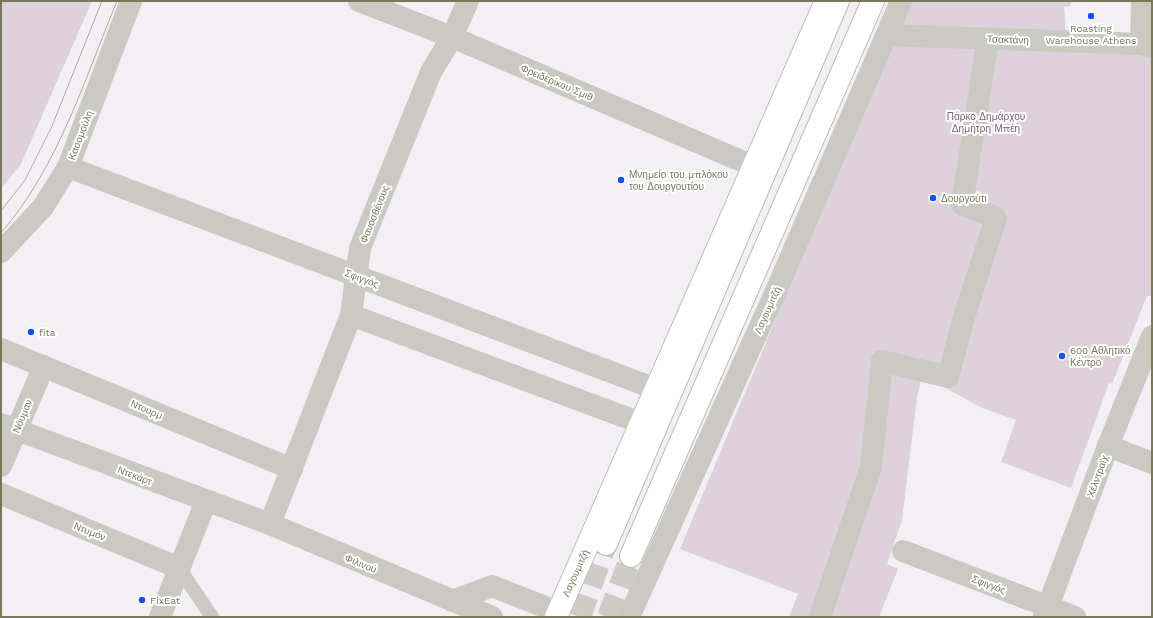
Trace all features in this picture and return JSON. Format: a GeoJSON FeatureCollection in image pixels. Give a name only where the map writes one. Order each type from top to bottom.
{"type":"FeatureCollection","features":[{"type":"Feature","properties":{"kind":"main road","name":"Λαγουμιτζή"},"geometry":{"type":"LineString","coordinates":[[562,615],[641,423],[826,1]]}},
{"type":"Feature","properties":{"kind":"main road"},"geometry":{"type":"LineString","coordinates":[[606,544],[838,1]]}},
{"type":"Feature","properties":{"kind":"main road"},"geometry":{"type":"LineString","coordinates":[[632,556],[873,1]]}},
{"type":"Feature","properties":{"kind":"street","name":"Κασομούλη"},"geometry":{"type":"LineString","coordinates":[[1,252],[42,206],[68,167],[131,1]]}},
{"type":"Feature","properties":{"kind":"street","name":"Φρειδερίκου Σμιθ"},"geometry":{"type":"LineString","coordinates":[[359,1],[452,37],[753,166]]}},
{"type":"Feature","properties":{"kind":"street","name":"Φανοσθένους"},"geometry":{"type":"LineString","coordinates":[[270,524],[351,315],[360,248],[431,72],[452,37],[468,1]]}},
{"type":"Feature","properties":{"kind":"street","name":"Λαγουμιτζή"},"geometry":{"type":"LineString","coordinates":[[629,617],[772,298],[901,1]]}},
{"type":"Feature","properties":{"kind":"street"},"geometry":{"type":"LineString","coordinates":[[1142,1],[1146,45]]}},
{"type":"Feature","properties":{"kind":"street","name":"Τσακτάνη"},"geometry":{"type":"LineString","coordinates":[[887,35],[1146,45]]}},
{"type":"Feature","properties":{"kind":"street"},"geometry":{"type":"LineString","coordinates":[[820,617],[872,467],[882,361],[948,377],[964,317],[996,218],[962,204],[988,38]]}},
{"type":"Feature","properties":{"kind":"street","name":"Σφιγγός"},"geometry":{"type":"LineString","coordinates":[[68,167],[656,389]]}},
{"type":"Feature","properties":{"kind":"street"},"geometry":{"type":"LineString","coordinates":[[351,315],[641,423]]}},
{"type":"Feature","properties":{"kind":"street","name":"Χέλντραϊχ"},"geometry":{"type":"LineString","coordinates":[[1046,612],[1108,446],[1150,344]]}},
{"type":"Feature","properties":{"kind":"street","name":"Ντουρμ"},"geometry":{"type":"LineString","coordinates":[[1,350],[44,366],[292,469]]}},
{"type":"Feature","properties":{"kind":"street","name":"Νόυμαν"},"geometry":{"type":"LineString","coordinates":[[1,466],[9,427],[44,366]]}},
{"type":"Feature","properties":{"kind":"street","name":"Ντεκάρτ"},"geometry":{"type":"LineString","coordinates":[[9,427],[270,524]]}},
{"type":"Feature","properties":{"kind":"street"},"geometry":{"type":"LineString","coordinates":[[1108,446],[1152,463]]}},
{"type":"Feature","properties":{"kind":"street","name":"Ντυμόν"},"geometry":{"type":"LineString","coordinates":[[1,494],[179,568]]}},
{"type":"Feature","properties":{"kind":"street"},"geometry":{"type":"LineString","coordinates":[[160,617],[206,501]]}},
{"type":"Feature","properties":{"kind":"street","name":"Φιλινού"},"geometry":{"type":"LineString","coordinates":[[270,524],[492,617]]}},
{"type":"Feature","properties":{"kind":"street","name":"Σφιγγός"},"geometry":{"type":"LineString","coordinates":[[903,551],[1046,612],[1074,617]]}},
{"type":"Feature","properties":{"kind":"street"},"geometry":{"type":"LineString","coordinates":[[452,601],[492,586],[562,615]]}},
{"type":"Feature","properties":{"kind":"lane"},"geometry":{"type":"LineString","coordinates":[[179,568],[212,617]]}},
{"type":"Feature","properties":{"kind":"green space"},"geometry":{"type":"Polygon","coordinates":[[[1,1],[92,1],[21,164],[1,189],[1,1]]]}},
{"type":"Feature","properties":{"kind":"green space","name":"Πάρκο Δημάρχου Δημήτρη Μπέη"},"geometry":{"type":"Polygon","coordinates":[[[908,1],[1072,1],[1070,6],[1064,7],[1066,32],[1120,32],[1152,39],[1152,296],[1147,296],[1112,384],[1109,383],[1071,488],[1001,462],[1016,420],[982,408],[922,375],[917,398],[902,520],[887,564],[898,569],[879,617],[789,617],[798,594],[680,549],[908,1]]]}},
{"type":"Feature","properties":{"kind":"tunnel"},"geometry":{"type":"LineString","coordinates":[[580,617],[606,544]]}},
{"type":"Feature","properties":{"kind":"tunnel"},"geometry":{"type":"LineString","coordinates":[[608,617],[631,556]]}},
{"type":"Feature","properties":{"kind":"tram line"},"geometry":{"type":"LineString","coordinates":[[1,211],[25,180],[52,126],[102,1]]}},
{"type":"Feature","properties":{"kind":"tram line"},"geometry":{"type":"LineString","coordinates":[[1,233],[39,180],[54,152],[81,92],[117,1]]}},
{"type":"Feature","properties":{"kind":"place","name":"Roasting Warehouse Athens"},"geometry":{"type":"Point","coordinates":[1091,16]}},
{"type":"Feature","properties":{"kind":"place","name":"Μνημείο του μπλόκου του Δουργουτίου"},"geometry":{"type":"Point","coordinates":[621,180]}},
{"type":"Feature","properties":{"kind":"place","name":"Δουργούτι"},"geometry":{"type":"Point","coordinates":[933,198]}},
{"type":"Feature","properties":{"kind":"place","name":"fita"},"geometry":{"type":"Point","coordinates":[31,332]}},
{"type":"Feature","properties":{"kind":"place","name":"60ο Αθλητικό Κέντρο"},"geometry":{"type":"Point","coordinates":[1062,356]}},
{"type":"Feature","properties":{"kind":"place","name":"FixEat"},"geometry":{"type":"Point","coordinates":[142,600]}}]}
